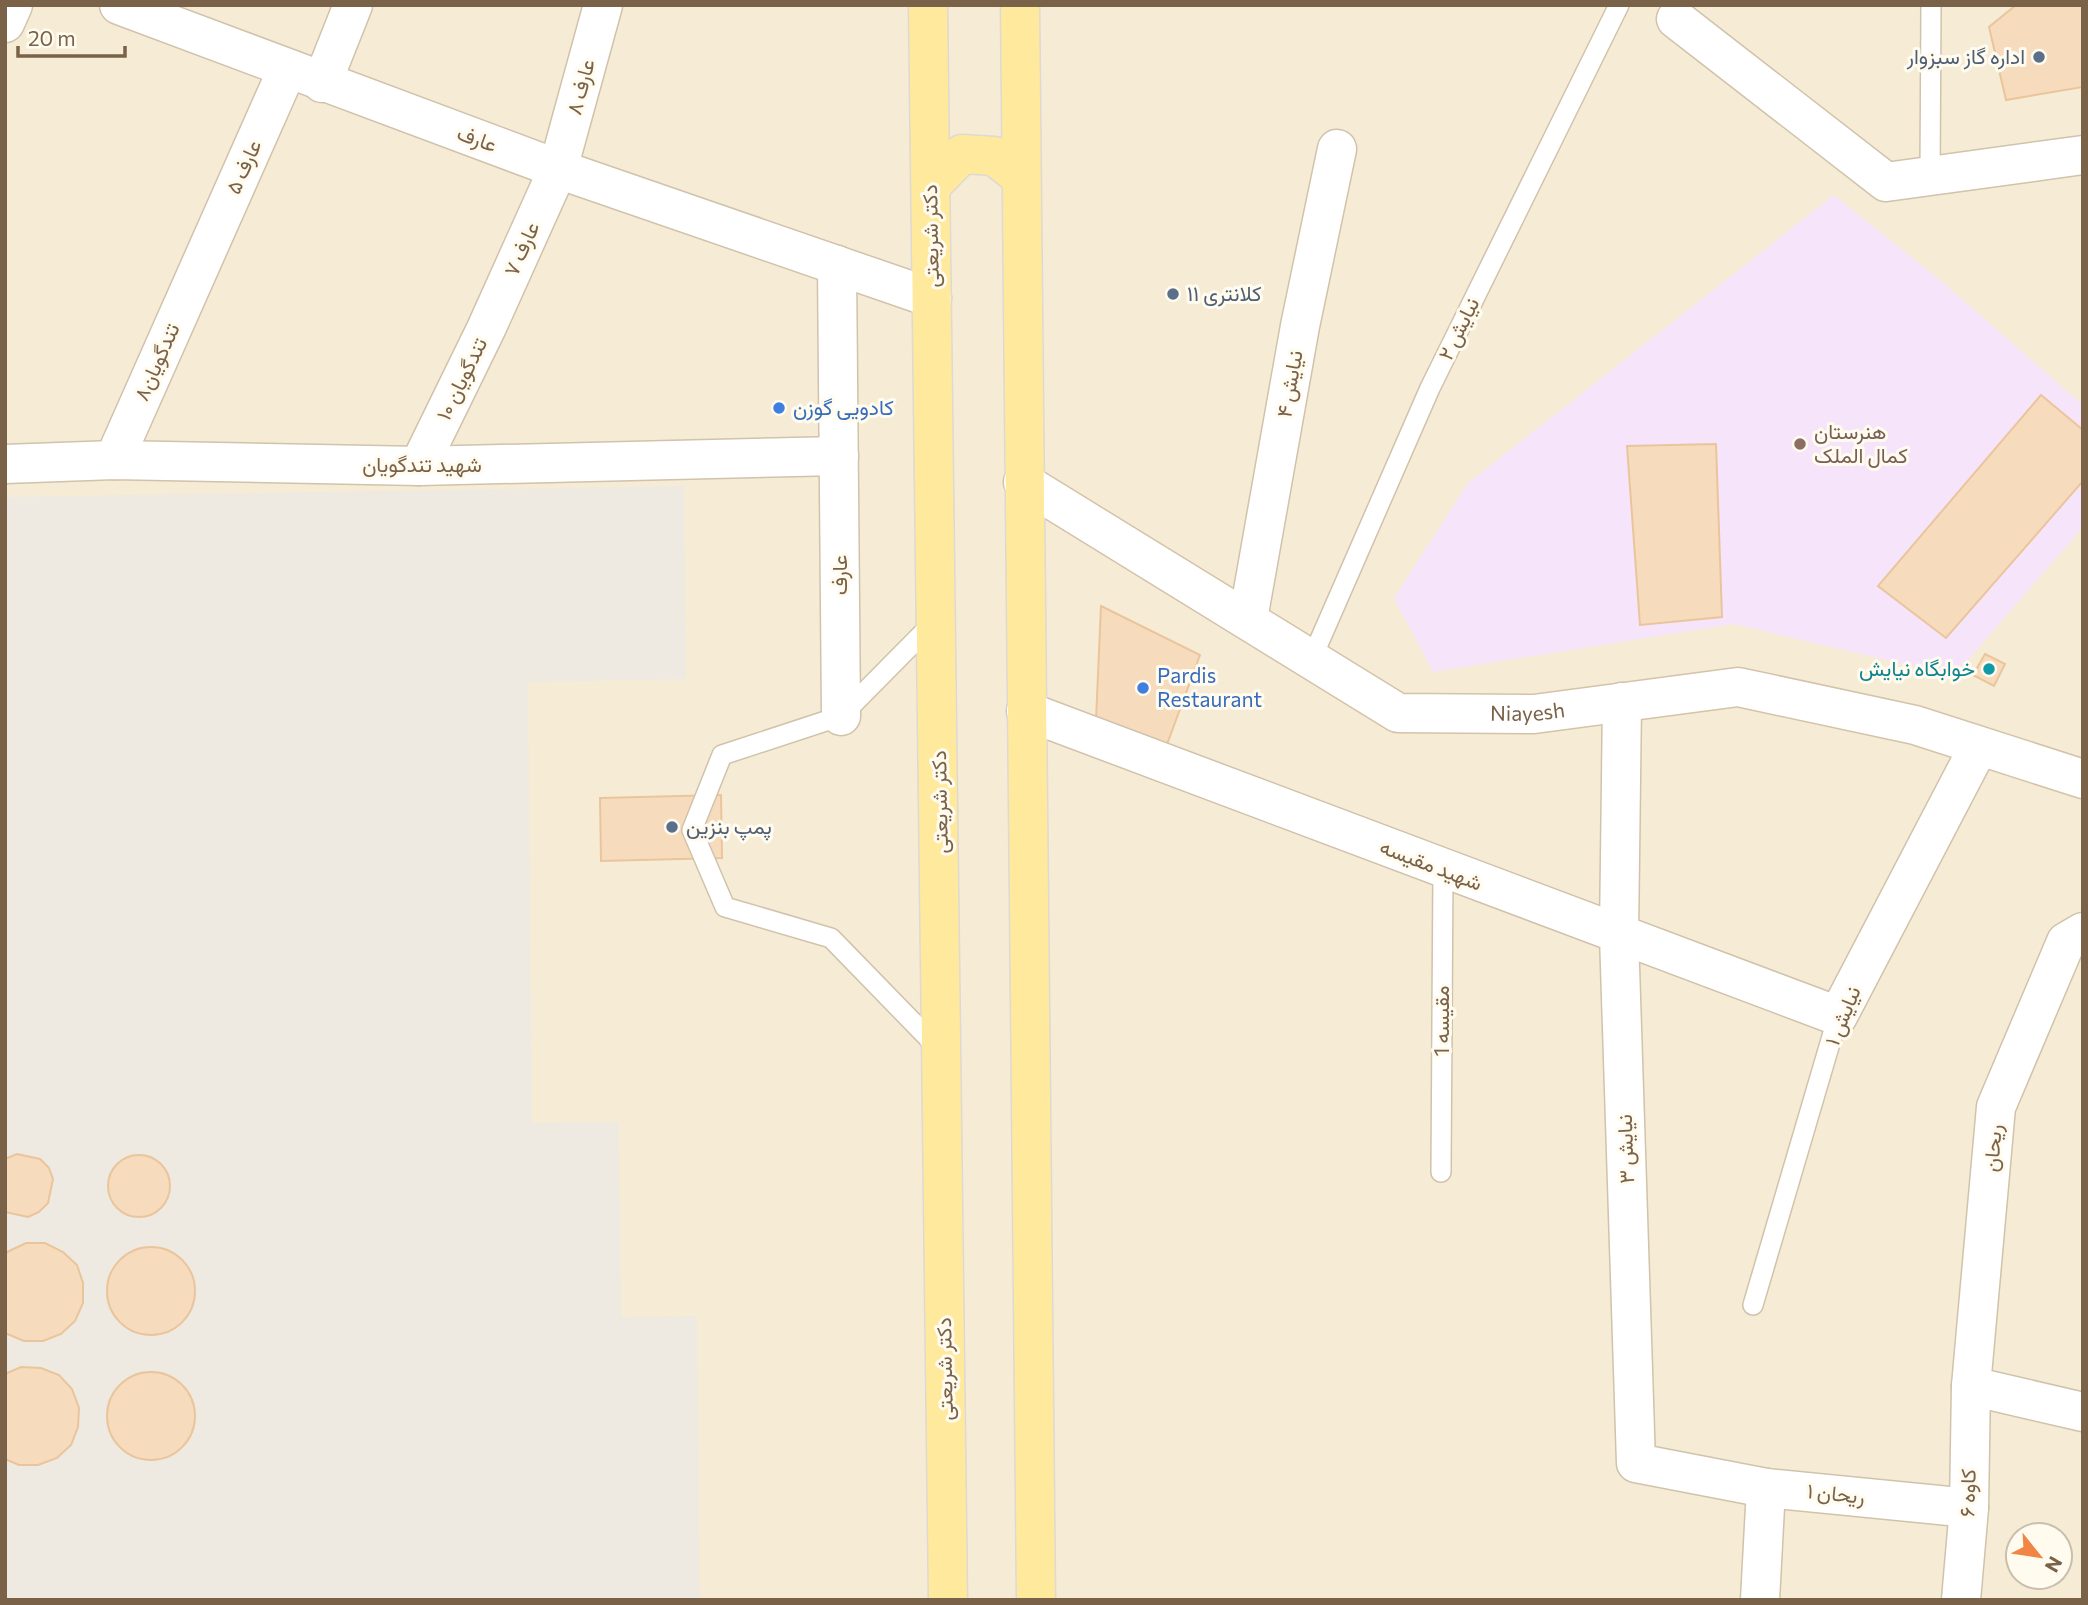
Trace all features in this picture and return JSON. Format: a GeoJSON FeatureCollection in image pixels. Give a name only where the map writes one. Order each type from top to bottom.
{"type":"FeatureCollection","features":[{"type":"Feature","properties":{"kind":"main road","name":"دکتر شریعتی"},"geometry":{"type":"LineString","coordinates":[[928,5],[948,1600]]}},
{"type":"Feature","properties":{"kind":"main road"},"geometry":{"type":"LineString","coordinates":[[1020,5],[1036,1600]]}},
{"type":"Feature","properties":{"kind":"main road"},"geometry":{"type":"LineString","coordinates":[[931,186],[962,153],[994,156],[1021,177]]}},
{"type":"Feature","properties":{"kind":"street"},"geometry":{"type":"LineString","coordinates":[[5,23],[13,5]]}},
{"type":"Feature","properties":{"kind":"street","name":"عارف"},"geometry":{"type":"LineString","coordinates":[[119,5],[558,169],[932,298]]}},
{"type":"Feature","properties":{"kind":"street"},"geometry":{"type":"LineString","coordinates":[[323,83],[353,5]]}},
{"type":"Feature","properties":{"kind":"street","name":"عارف ۸"},"geometry":{"type":"LineString","coordinates":[[558,169],[603,5]]}},
{"type":"Feature","properties":{"kind":"street"},"geometry":{"type":"LineString","coordinates":[[1676,19],[1886,183],[2083,155]]}},
{"type":"Feature","properties":{"kind":"street","name":"عارف ۵"},"geometry":{"type":"LineString","coordinates":[[201,264],[287,70]]}},
{"type":"Feature","properties":{"kind":"street","name":"نیایش ۴"},"geometry":{"type":"LineString","coordinates":[[1248,619],[1300,326],[1337,149]]}},
{"type":"Feature","properties":{"kind":"street","name":"عارف ۷"},"geometry":{"type":"LineString","coordinates":[[486,330],[558,169]]}},
{"type":"Feature","properties":{"kind":"street","name":"تندگویان۸"},"geometry":{"type":"LineString","coordinates":[[114,460],[201,264]]}},
{"type":"Feature","properties":{"kind":"street","name":"عارف"},"geometry":{"type":"LineString","coordinates":[[837,265],[841,716]]}},
{"type":"Feature","properties":{"kind":"street","name":"تندگویان ۱۰"},"geometry":{"type":"LineString","coordinates":[[419,466],[486,330]]}},
{"type":"Feature","properties":{"kind":"street","name":"شهید تندگویان"},"geometry":{"type":"LineString","coordinates":[[5,464],[114,460],[419,466],[839,456]]}},
{"type":"Feature","properties":{"kind":"street","name":"Niayesh"},"geometry":{"type":"LineString","coordinates":[[1023,482],[1398,713],[1534,714],[1738,687],[1915,725],[2083,779]]}},
{"type":"Feature","properties":{"kind":"street","name":"نیایش ۳"},"geometry":{"type":"LineString","coordinates":[[1622,702],[1619,935],[1636,1463],[1766,1488]]}},
{"type":"Feature","properties":{"kind":"street","name":"شهید مقیسه"},"geometry":{"type":"LineString","coordinates":[[1026,711],[1443,870],[1838,1016]]}},
{"type":"Feature","properties":{"kind":"street","name":"نیایش ۱"},"geometry":{"type":"LineString","coordinates":[[1838,1016],[1979,746]]}},
{"type":"Feature","properties":{"kind":"street","name":"ریحان"},"geometry":{"type":"LineString","coordinates":[[1971,1386],[1996,1107],[2066,942],[2083,932]]}},
{"type":"Feature","properties":{"kind":"street"},"geometry":{"type":"LineString","coordinates":[[1971,1386],[2083,1412]]}},
{"type":"Feature","properties":{"kind":"street","name":"کاوه ۶"},"geometry":{"type":"LineString","coordinates":[[1961,1600],[1969,1508],[1971,1386]]}},
{"type":"Feature","properties":{"kind":"street"},"geometry":{"type":"LineString","coordinates":[[1760,1600],[1766,1488]]}},
{"type":"Feature","properties":{"kind":"street","name":"ریحان ۱"},"geometry":{"type":"LineString","coordinates":[[1766,1488],[1969,1508]]}},
{"type":"Feature","properties":{"kind":"lane","name":"نیایش ۲"},"geometry":{"type":"LineString","coordinates":[[1312,658],[1430,387],[1619,5]]}},
{"type":"Feature","properties":{"kind":"lane"},"geometry":{"type":"LineString","coordinates":[[1930,176],[1931,5]]}},
{"type":"Feature","properties":{"kind":"lane"},"geometry":{"type":"LineString","coordinates":[[937,619],[841,716],[722,755],[692,830],[725,907],[831,938],[943,1052]]}},
{"type":"Feature","properties":{"kind":"lane","name":"مقیسه 1"},"geometry":{"type":"LineString","coordinates":[[1441,1172],[1443,870]]}},
{"type":"Feature","properties":{"kind":"lane","name":"نیایش ۱"},"geometry":{"type":"LineString","coordinates":[[1752,1305],[1838,1016]]}},
{"type":"Feature","properties":{"kind":"shaded area"},"geometry":{"type":"Polygon","coordinates":[[[5,5],[2083,5],[2083,1600],[5,1600],[5,5]]]}},
{"type":"Feature","properties":{"kind":"shaded area","name":"هنرستان کمال الملک"},"geometry":{"type":"Polygon","coordinates":[[[1834,195],[1940,280],[2083,405],[2083,527],[1954,676],[1733,624],[1433,672],[1394,598],[1468,483],[1834,195]]]}},
{"type":"Feature","properties":{"kind":"shaded area"},"geometry":{"type":"Polygon","coordinates":[[[684,486],[686,679],[528,682],[532,1123],[619,1122],[621,1317],[697,1316],[700,1600],[5,1600],[5,497],[684,486]]]}},
{"type":"Feature","properties":{"kind":"building","name":"اداره گاز سبزوار"},"geometry":{"type":"Polygon","coordinates":[[[2016,5],[2083,5],[2083,87],[2006,100],[1989,27],[2016,5]]]}},
{"type":"Feature","properties":{"kind":"building"},"geometry":{"type":"Polygon","coordinates":[[[2041,395],[2083,430],[2083,481],[1946,638],[1878,586],[2041,395]]]}},
{"type":"Feature","properties":{"kind":"building"},"geometry":{"type":"Polygon","coordinates":[[[1716,444],[1722,617],[1640,625],[1627,446],[1716,444]]]}},
{"type":"Feature","properties":{"kind":"building","name":"Pardis Restaurant"},"geometry":{"type":"Polygon","coordinates":[[[1101,606],[1200,655],[1166,747],[1096,720],[1101,606]]]}},
{"type":"Feature","properties":{"kind":"building","name":"خوابگاه نیایش"},"geometry":{"type":"Polygon","coordinates":[[[1985,654],[2005,664],[1994,686],[1973,675],[1985,654]]]}},
{"type":"Feature","properties":{"kind":"building"},"geometry":{"type":"Polygon","coordinates":[[[721,795],[722,858],[601,861],[600,798],[721,795]]]}},
{"type":"Feature","properties":{"kind":"building"},"geometry":{"type":"Polygon","coordinates":[[[17,1154],[40,1159],[49,1168],[53,1179],[48,1203],[39,1212],[28,1217],[5,1212],[5,1159],[17,1154]]]}},
{"type":"Feature","properties":{"kind":"building"},"geometry":{"type":"Polygon","coordinates":[[[133,1155],[145,1155],[161,1164],[168,1174],[168,1198],[161,1208],[145,1217],[133,1217],[122,1212],[113,1203],[108,1192],[108,1180],[113,1169],[122,1160],[133,1155]]]}},
{"type":"Feature","properties":{"kind":"building"},"geometry":{"type":"Polygon","coordinates":[[[26,1243],[45,1243],[63,1252],[77,1265],[83,1283],[83,1303],[75,1321],[61,1334],[43,1341],[24,1341],[5,1333],[5,1253],[26,1243]]]}},
{"type":"Feature","properties":{"kind":"building"},"geometry":{"type":"Polygon","coordinates":[[[151,1247],[176,1254],[188,1266],[195,1291],[188,1316],[176,1328],[151,1335],[126,1328],[114,1316],[107,1291],[114,1266],[126,1254],[151,1247]]]}},
{"type":"Feature","properties":{"kind":"building"},"geometry":{"type":"Polygon","coordinates":[[[21,1367],[41,1368],[59,1375],[72,1389],[79,1408],[78,1427],[71,1445],[57,1458],[38,1465],[19,1465],[5,1459],[5,1374],[21,1367]]]}},
{"type":"Feature","properties":{"kind":"building"},"geometry":{"type":"Polygon","coordinates":[[[151,1372],[176,1379],[188,1391],[195,1416],[188,1441],[176,1453],[151,1460],[126,1453],[114,1441],[107,1416],[114,1391],[126,1379],[151,1372]]]}},
{"type":"Feature","properties":{"kind":"place","name":"اداره گاز سبزوار"},"geometry":{"type":"Point","coordinates":[2039,57]}},
{"type":"Feature","properties":{"kind":"place","name":"کلانتری ۱۱"},"geometry":{"type":"Point","coordinates":[1173,294]}},
{"type":"Feature","properties":{"kind":"place","name":"کادویی گوزن"},"geometry":{"type":"Point","coordinates":[779,408]}},
{"type":"Feature","properties":{"kind":"place","name":"هنرستان کمال الملک"},"geometry":{"type":"Point","coordinates":[1800,444]}},
{"type":"Feature","properties":{"kind":"place","name":"خوابگاه نیایش"},"geometry":{"type":"Point","coordinates":[1989,669]}},
{"type":"Feature","properties":{"kind":"place","name":"Pardis Restaurant"},"geometry":{"type":"Point","coordinates":[1143,688]}},
{"type":"Feature","properties":{"kind":"place","name":"پمپ بنزین"},"geometry":{"type":"Point","coordinates":[672,827]}}]}
